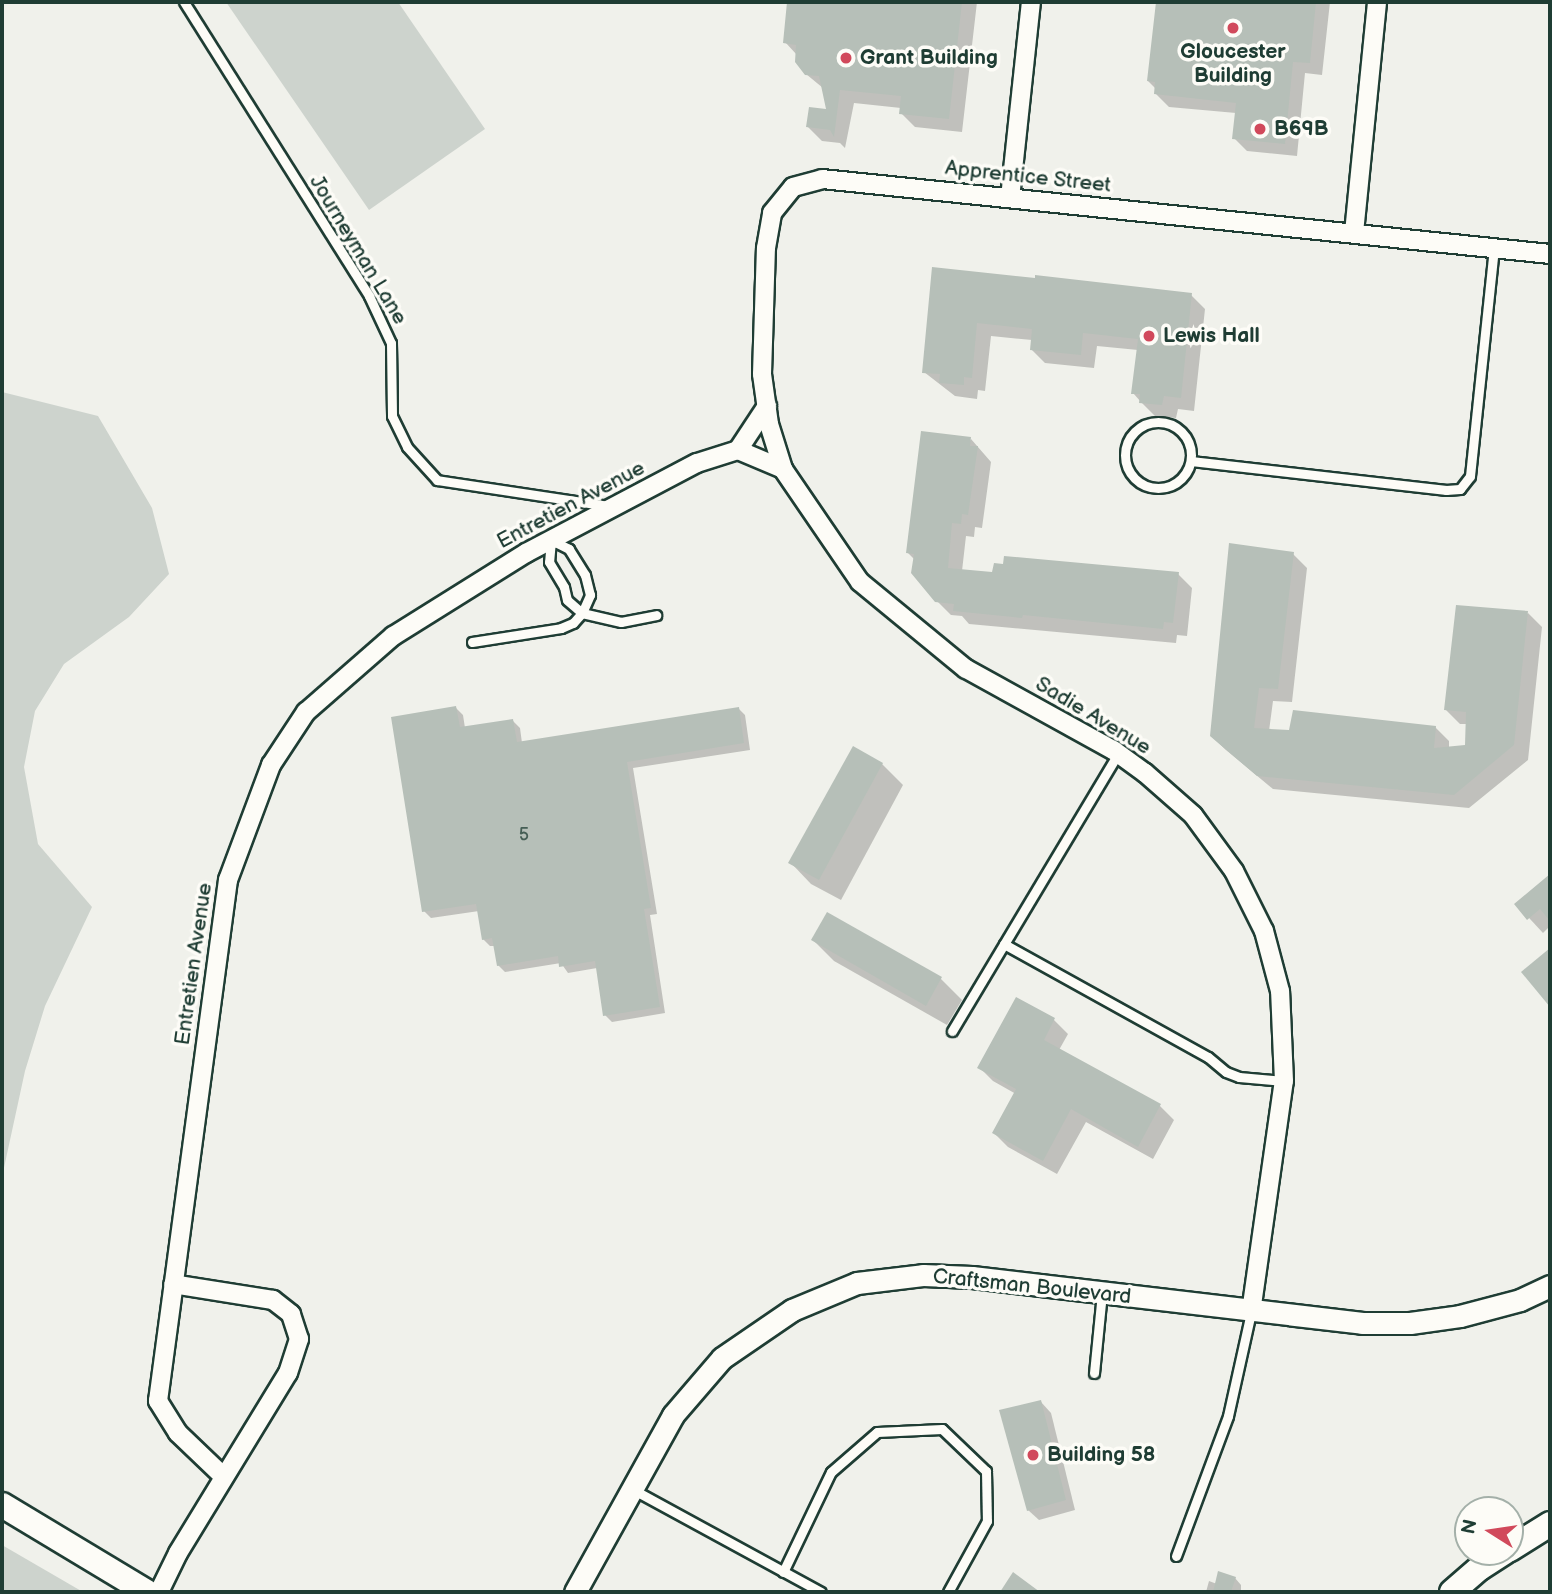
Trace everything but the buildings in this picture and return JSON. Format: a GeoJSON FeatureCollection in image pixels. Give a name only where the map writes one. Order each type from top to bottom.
{"type":"FeatureCollection","features":[{"type":"Feature","properties":{"kind":"main road"},"geometry":{"type":"LineString","coordinates":[[2,1506],[147,1592]]}},
{"type":"Feature","properties":{"kind":"main road"},"geometry":{"type":"LineString","coordinates":[[1524,1540],[1550,1524]]}},
{"type":"Feature","properties":{"kind":"main road"},"geometry":{"type":"LineString","coordinates":[[1452,1592],[1483,1566]]}},
{"type":"Feature","properties":{"kind":"street"},"geometry":{"type":"LineString","coordinates":[[1010,198],[1031,2]]}},
{"type":"Feature","properties":{"kind":"street"},"geometry":{"type":"LineString","coordinates":[[1354,233],[1377,2]]}},
{"type":"Feature","properties":{"kind":"street","name":"Apprentice Street"},"geometry":{"type":"LineString","coordinates":[[783,469],[766,406],[762,374],[766,248],[772,213],[793,187],[821,179],[1550,254]]}},
{"type":"Feature","properties":{"kind":"street"},"geometry":{"type":"LineString","coordinates":[[766,406],[738,450],[783,469]]}},
{"type":"Feature","properties":{"kind":"street","name":"Entretien Avenue"},"geometry":{"type":"LineString","coordinates":[[225,1476],[178,1433],[158,1401],[228,880],[271,765],[306,712],[393,636],[551,540],[614,506],[697,463],[738,450]]}},
{"type":"Feature","properties":{"kind":"street","name":"Sadie Avenue"},"geometry":{"type":"LineString","coordinates":[[783,469],[860,582],[966,669],[1118,754],[1194,815],[1234,871],[1264,931],[1280,991],[1284,1081],[1251,1312]]}},
{"type":"Feature","properties":{"kind":"street","name":"Craftsman Boulevard"},"geometry":{"type":"LineString","coordinates":[[575,1592],[673,1415],[722,1358],[792,1310],[857,1283],[923,1275],[972,1277],[1251,1312],[1348,1322],[1410,1323],[1460,1315],[1508,1303],[1550,1286]]}},
{"type":"Feature","properties":{"kind":"street"},"geometry":{"type":"LineString","coordinates":[[159,1592],[288,1373],[299,1339],[291,1314],[273,1300],[173,1284]]}},
{"type":"Feature","properties":{"kind":"lane","name":"Journeyman Lane"},"geometry":{"type":"LineString","coordinates":[[184,2],[369,296],[391,342],[392,416],[407,447],[437,480],[614,506]]}},
{"type":"Feature","properties":{"kind":"lane"},"geometry":{"type":"LineString","coordinates":[[1191,461],[1446,491],[1460,489],[1470,476],[1494,248]]}},
{"type":"Feature","properties":{"kind":"lane"},"geometry":{"type":"LineString","coordinates":[[1162,422],[1175,426],[1185,435],[1191,447],[1191,461],[1181,479],[1172,485],[1148,487],[1136,479],[1128,467],[1125,453],[1129,440],[1137,430],[1149,423],[1162,422]]}},
{"type":"Feature","properties":{"kind":"lane"},"geometry":{"type":"LineString","coordinates":[[472,642],[561,628],[573,623],[582,613],[590,595],[585,575],[569,549],[551,540],[549,562],[564,587],[567,600],[582,613],[621,622],[656,615]]}},
{"type":"Feature","properties":{"kind":"lane"},"geometry":{"type":"LineString","coordinates":[[952,1031],[1118,754]]}},
{"type":"Feature","properties":{"kind":"lane"},"geometry":{"type":"LineString","coordinates":[[1004,944],[1208,1057],[1226,1072],[1239,1077],[1284,1081]]}},
{"type":"Feature","properties":{"kind":"lane"},"geometry":{"type":"LineString","coordinates":[[1094,1373],[1102,1293]]}},
{"type":"Feature","properties":{"kind":"lane"},"geometry":{"type":"LineString","coordinates":[[1176,1556],[1228,1416],[1251,1312]]}},
{"type":"Feature","properties":{"kind":"lane"},"geometry":{"type":"LineString","coordinates":[[783,1572],[831,1472],[877,1432],[942,1429],[986,1471],[987,1521],[947,1592]]}},
{"type":"Feature","properties":{"kind":"lane"},"geometry":{"type":"LineString","coordinates":[[631,1489],[821,1592]]}},
{"type":"Feature","properties":{"kind":"shaded area"},"geometry":{"type":"Polygon","coordinates":[[[226,2],[398,2],[485,129],[369,210],[226,2]]]}},
{"type":"Feature","properties":{"kind":"shaded area"},"geometry":{"type":"Polygon","coordinates":[[[2,392],[98,416],[152,508],[169,574],[129,617],[64,664],[35,711],[24,767],[38,844],[92,907],[45,1006],[25,1071],[2,1177],[2,392]]]}},
{"type":"Feature","properties":{"kind":"shaded area"},"geometry":{"type":"Polygon","coordinates":[[[2,1545],[83,1592],[2,1592],[2,1545]]]}},
{"type":"Feature","properties":{"kind":"place","name":"Gloucester Building"},"geometry":{"type":"Point","coordinates":[1233,28]}},
{"type":"Feature","properties":{"kind":"place","name":"Grant Building"},"geometry":{"type":"Point","coordinates":[846,58]}},
{"type":"Feature","properties":{"kind":"place","name":"B69B"},"geometry":{"type":"Point","coordinates":[1260,129]}},
{"type":"Feature","properties":{"kind":"place","name":"Lewis Hall"},"geometry":{"type":"Point","coordinates":[1149,336]}},
{"type":"Feature","properties":{"kind":"place","name":"Building 58"},"geometry":{"type":"Point","coordinates":[1033,1455]}}]}
